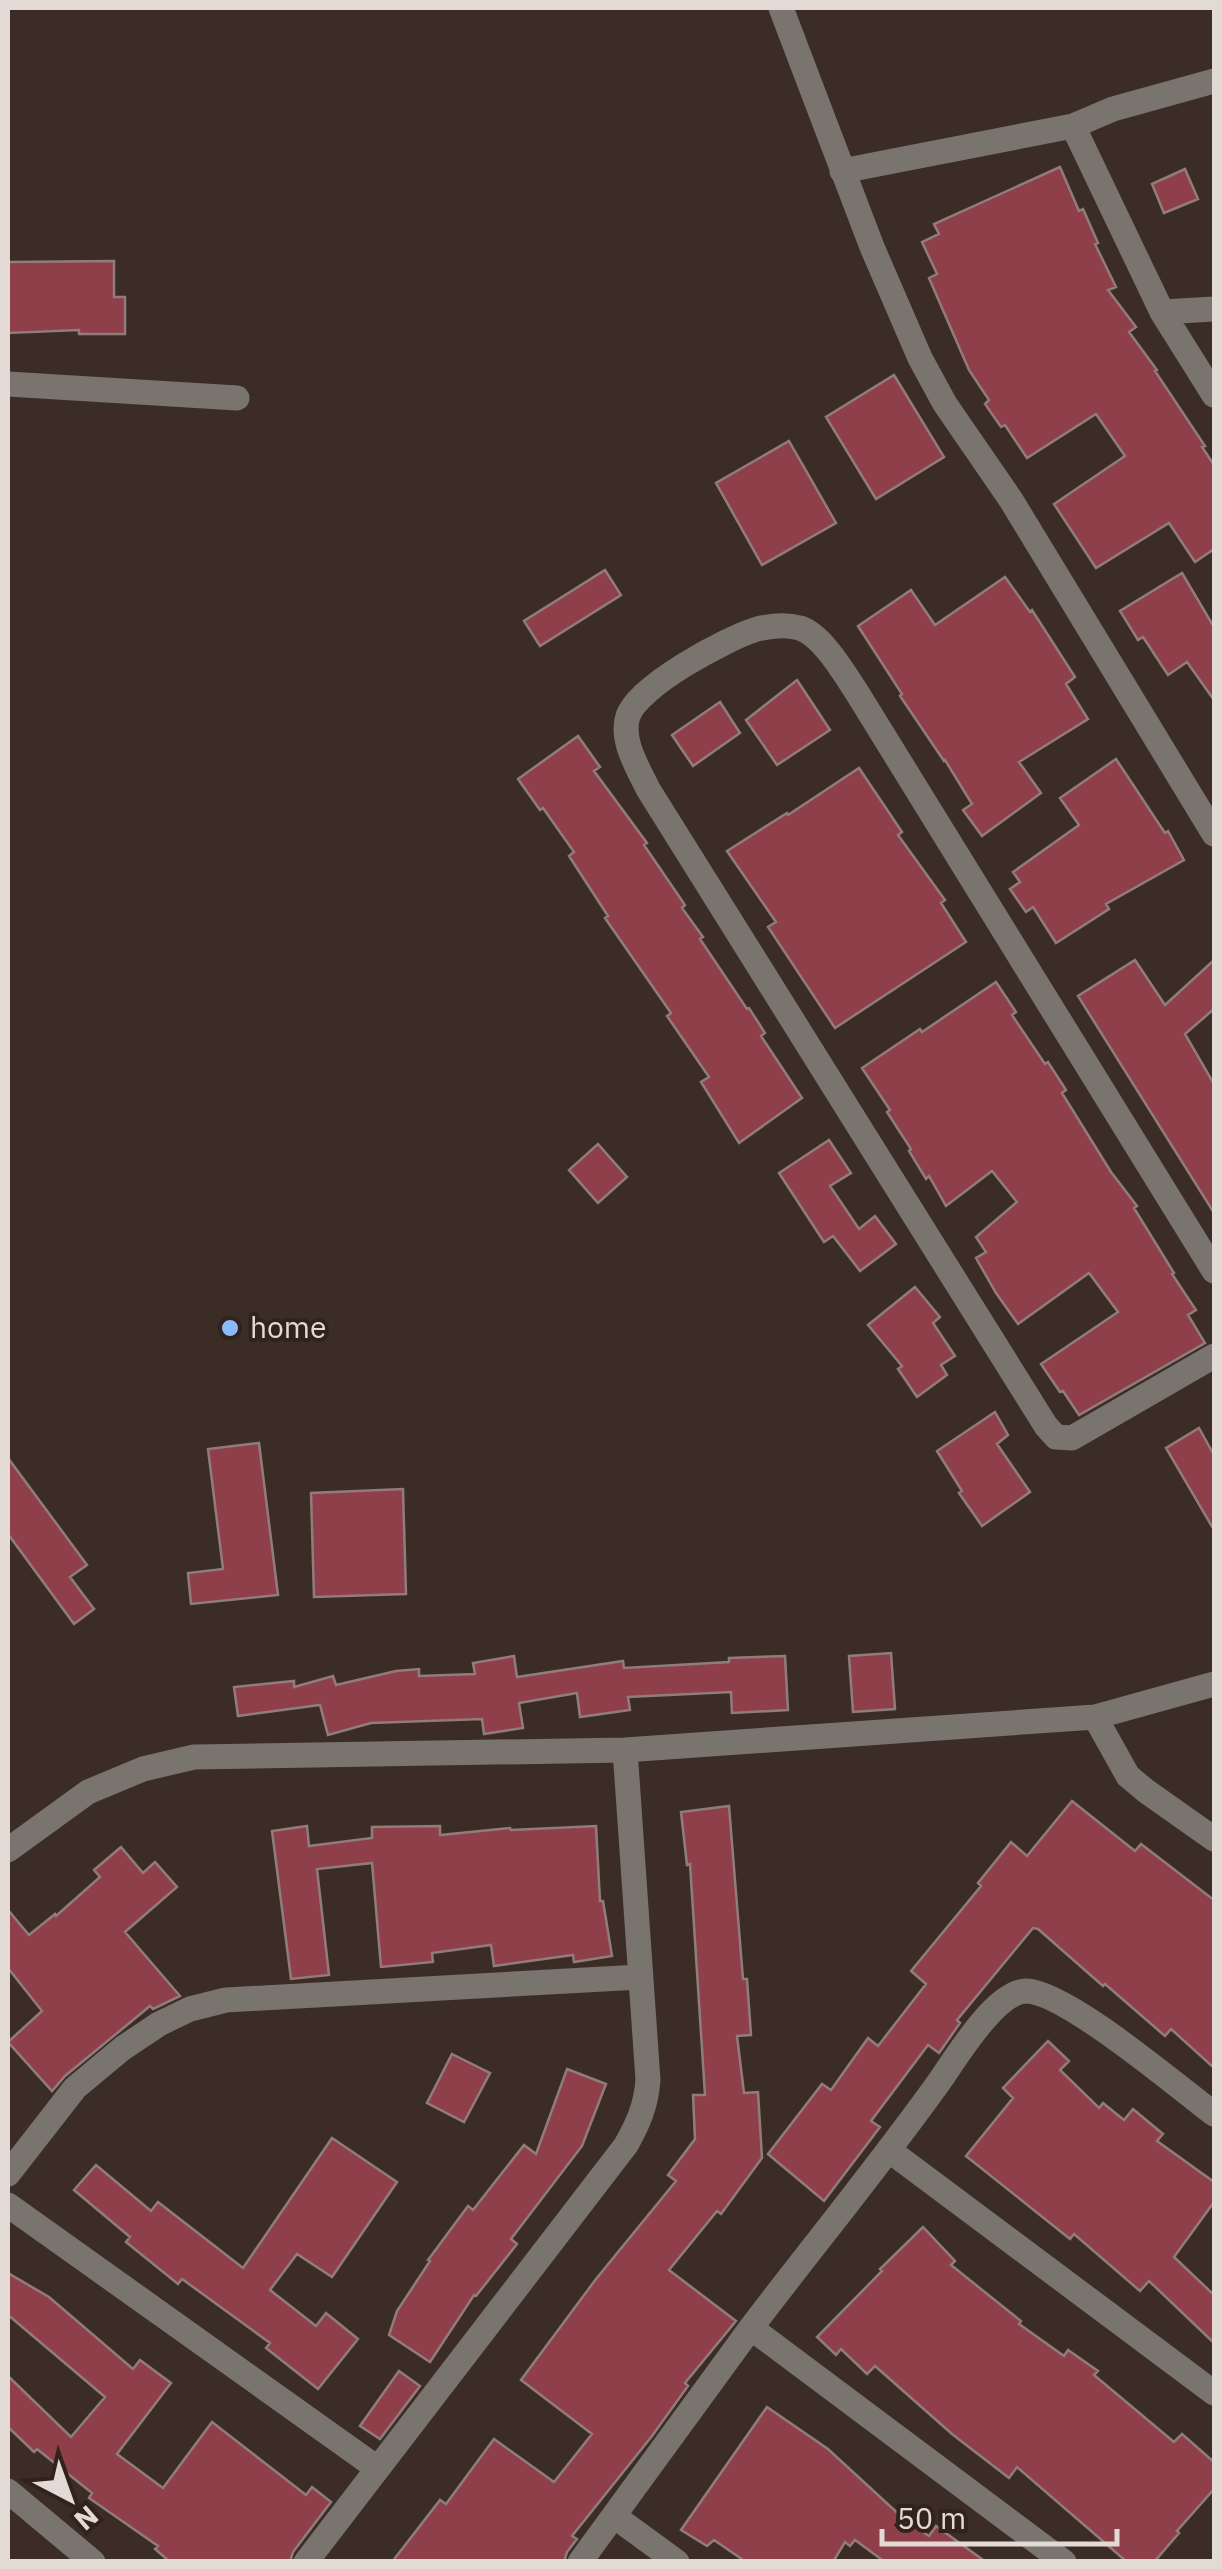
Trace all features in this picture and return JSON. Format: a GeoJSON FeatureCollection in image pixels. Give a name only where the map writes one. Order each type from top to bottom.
{"type":"FeatureCollection","features":[{"type":"Feature","properties":{"kind":"street"},"geometry":{"type":"LineString","coordinates":[[781,8],[842,172],[920,358],[944,404],[1011,500],[1214,834]]}},
{"type":"Feature","properties":{"kind":"street"},"geometry":{"type":"LineString","coordinates":[[842,172],[1073,126],[1113,109],[1214,81]]}},
{"type":"Feature","properties":{"kind":"street"},"geometry":{"type":"LineString","coordinates":[[1073,126],[1162,312],[1214,394]]}},
{"type":"Feature","properties":{"kind":"street"},"geometry":{"type":"LineString","coordinates":[[1162,312],[1214,309]]}},
{"type":"Feature","properties":{"kind":"street"},"geometry":{"type":"LineString","coordinates":[[8,384],[238,398]]}},
{"type":"Feature","properties":{"kind":"street"},"geometry":{"type":"LineString","coordinates":[[1214,1271],[856,691],[813,635],[800,628],[775,626],[754,630],[704,654],[651,687],[628,716],[627,731],[631,754],[648,789],[1046,1426],[1056,1437],[1072,1438],[1214,1356]]}},
{"type":"Feature","properties":{"kind":"street"},"geometry":{"type":"LineString","coordinates":[[8,1850],[88,1792],[143,1769],[194,1757],[625,1750],[1095,1718],[1214,1684]]}},
{"type":"Feature","properties":{"kind":"street"},"geometry":{"type":"LineString","coordinates":[[1095,1718],[1128,1776],[1214,1839]]}},
{"type":"Feature","properties":{"kind":"street"},"geometry":{"type":"LineString","coordinates":[[306,2562],[626,2144],[640,2120],[648,2080],[625,1750]]}},
{"type":"Feature","properties":{"kind":"street"},"geometry":{"type":"LineString","coordinates":[[8,2174],[75,2088],[123,2048],[190,2009],[226,2000],[640,1976]]}},
{"type":"Feature","properties":{"kind":"street"},"geometry":{"type":"LineString","coordinates":[[580,2562],[751,2328],[890,2151],[979,2025],[1005,2000],[1022,1991],[1044,1994],[1079,2012],[1214,2114]]}},
{"type":"Feature","properties":{"kind":"street"},"geometry":{"type":"LineString","coordinates":[[890,2151],[1214,2393]]}},
{"type":"Feature","properties":{"kind":"street"},"geometry":{"type":"LineString","coordinates":[[8,2205],[378,2468]]}},
{"type":"Feature","properties":{"kind":"street"},"geometry":{"type":"LineString","coordinates":[[751,2328],[1064,2562]]}},
{"type":"Feature","properties":{"kind":"street"},"geometry":{"type":"LineString","coordinates":[[8,2491],[93,2562]]}},
{"type":"Feature","properties":{"kind":"street"},"geometry":{"type":"LineString","coordinates":[[614,2516],[678,2562]]}},
{"type":"Feature","properties":{"kind":"building"},"geometry":{"type":"Polygon","coordinates":[[[1060,167],[1079,211],[1083,209],[1116,287],[1108,290],[1136,327],[1129,332],[1157,370],[1214,465],[1214,549],[1195,562],[1169,523],[1096,568],[1054,504],[1125,456],[1096,414],[1027,458],[985,404],[989,400],[969,370],[929,278],[937,274],[922,242],[939,234],[934,224],[1060,167]]]}},
{"type":"Feature","properties":{"kind":"building"},"geometry":{"type":"Polygon","coordinates":[[[1185,169],[1198,199],[1164,213],[1152,184],[1185,169]]]}},
{"type":"Feature","properties":{"kind":"building"},"geometry":{"type":"Polygon","coordinates":[[[114,261],[114,297],[125,297],[125,334],[79,334],[79,330],[8,333],[8,262],[114,261]]]}},
{"type":"Feature","properties":{"kind":"building"},"geometry":{"type":"Polygon","coordinates":[[[894,375],[944,457],[876,499],[826,417],[894,375]]]}},
{"type":"Feature","properties":{"kind":"building"},"geometry":{"type":"Polygon","coordinates":[[[789,441],[836,523],[762,565],[716,483],[789,441]]]}},
{"type":"Feature","properties":{"kind":"building"},"geometry":{"type":"Polygon","coordinates":[[[605,570],[621,595],[540,646],[524,621],[605,570]]]}},
{"type":"Feature","properties":{"kind":"building"},"geometry":{"type":"Polygon","coordinates":[[[1182,573],[1214,627],[1214,700],[1187,662],[1168,675],[1120,611],[1182,573]]]}},
{"type":"Feature","properties":{"kind":"building"},"geometry":{"type":"Polygon","coordinates":[[[1005,577],[1032,610],[1075,677],[1066,684],[1088,719],[1019,762],[1041,793],[982,836],[963,810],[972,804],[858,626],[911,590],[935,625],[1005,577]]]}},
{"type":"Feature","properties":{"kind":"building"},"geometry":{"type":"Polygon","coordinates":[[[797,680],[830,730],[777,765],[746,720],[797,680]]]}},
{"type":"Feature","properties":{"kind":"building"},"geometry":{"type":"Polygon","coordinates":[[[720,702],[740,733],[693,766],[672,735],[720,702]]]}},
{"type":"Feature","properties":{"kind":"building"},"geometry":{"type":"Polygon","coordinates":[[[578,736],[600,767],[594,771],[647,843],[644,845],[703,937],[700,939],[749,1008],[765,1033],[761,1036],[802,1098],[739,1143],[701,1082],[709,1077],[667,1016],[671,1013],[605,918],[608,916],[569,856],[574,852],[518,779],[578,736]]]}},
{"type":"Feature","properties":{"kind":"building"},"geometry":{"type":"Polygon","coordinates":[[[1116,759],[1184,860],[1106,904],[1109,909],[1056,943],[1033,907],[1026,912],[1010,889],[1020,882],[1013,872],[1079,825],[1060,798],[1116,759]]]}},
{"type":"Feature","properties":{"kind":"building"},"geometry":{"type":"Polygon","coordinates":[[[859,768],[902,832],[898,835],[945,900],[941,903],[966,942],[835,1028],[768,927],[776,922],[727,851],[859,768]]]}},
{"type":"Feature","properties":{"kind":"building"},"geometry":{"type":"Polygon","coordinates":[[[1135,960],[1165,1005],[1214,960],[1214,1009],[1185,1034],[1214,1084],[1214,1213],[1078,996],[1135,960]]]}},
{"type":"Feature","properties":{"kind":"building"},"geometry":{"type":"Polygon","coordinates":[[[996,982],[1016,1012],[1012,1015],[1045,1064],[1048,1062],[1066,1090],[1062,1093],[1137,1206],[1134,1208],[1196,1310],[1188,1315],[1205,1343],[1079,1415],[1041,1364],[1118,1312],[1089,1273],[1018,1324],[976,1258],[986,1252],[976,1237],[1017,1202],[992,1171],[946,1206],[929,1176],[926,1179],[887,1112],[890,1110],[862,1068],[996,982]]]}},
{"type":"Feature","properties":{"kind":"building"},"geometry":{"type":"Polygon","coordinates":[[[829,1140],[851,1173],[830,1186],[859,1229],[875,1216],[896,1244],[860,1271],[833,1236],[824,1242],[779,1173],[829,1140]]]}},
{"type":"Feature","properties":{"kind":"building"},"geometry":{"type":"Polygon","coordinates":[[[598,1144],[627,1177],[598,1203],[569,1170],[598,1144]]]}},
{"type":"Feature","properties":{"kind":"building"},"geometry":{"type":"Polygon","coordinates":[[[915,1287],[940,1317],[933,1323],[955,1356],[941,1365],[947,1375],[917,1397],[898,1369],[902,1366],[868,1325],[915,1287]]]}},
{"type":"Feature","properties":{"kind":"building"},"geometry":{"type":"Polygon","coordinates":[[[995,1412],[1008,1435],[997,1444],[1030,1492],[982,1526],[937,1451],[995,1412]]]}},
{"type":"Feature","properties":{"kind":"building"},"geometry":{"type":"Polygon","coordinates":[[[1199,1428],[1214,1455],[1214,1530],[1166,1448],[1199,1428]]]}},
{"type":"Feature","properties":{"kind":"building"},"geometry":{"type":"Polygon","coordinates":[[[259,1443],[278,1595],[191,1604],[188,1573],[223,1569],[208,1449],[259,1443]]]}},
{"type":"Feature","properties":{"kind":"building"},"geometry":{"type":"Polygon","coordinates":[[[8,1458],[87,1565],[70,1577],[94,1609],[74,1624],[8,1534],[8,1458]]]}},
{"type":"Feature","properties":{"kind":"building"},"geometry":{"type":"Polygon","coordinates":[[[403,1489],[406,1594],[314,1597],[311,1493],[403,1489]]]}},
{"type":"Feature","properties":{"kind":"building"},"geometry":{"type":"Polygon","coordinates":[[[891,1653],[895,1709],[853,1712],[849,1656],[891,1653]]]}},
{"type":"Feature","properties":{"kind":"building"},"geometry":{"type":"Polygon","coordinates":[[[514,1656],[517,1677],[623,1661],[624,1668],[785,1656],[788,1710],[732,1713],[731,1692],[628,1697],[630,1710],[580,1717],[577,1693],[519,1703],[523,1728],[484,1734],[482,1719],[371,1723],[328,1735],[320,1705],[238,1716],[234,1687],[294,1681],[294,1687],[333,1676],[336,1685],[419,1669],[419,1676],[475,1674],[473,1663],[514,1656]]]}},
{"type":"Feature","properties":{"kind":"building"},"geometry":{"type":"Polygon","coordinates":[[[1072,1801],[1135,1851],[1141,1844],[1214,1900],[1214,2068],[1171,2029],[1165,2036],[1033,1928],[957,2020],[960,2023],[939,2053],[928,2045],[871,2121],[880,2127],[824,2201],[768,2154],[822,2084],[831,2090],[868,2038],[878,2046],[926,1984],[911,1971],[981,1886],[978,1883],[1011,1842],[1027,1856],[1072,1801]]]}},
{"type":"Feature","properties":{"kind":"building"},"geometry":{"type":"Polygon","coordinates":[[[729,1806],[751,2035],[737,2036],[744,2093],[758,2092],[762,2158],[721,2214],[717,2211],[669,2270],[736,2321],[572,2536],[577,2539],[564,2562],[392,2562],[440,2500],[446,2504],[494,2439],[554,2482],[592,2434],[521,2380],[676,2181],[668,2175],[695,2139],[693,2095],[705,2095],[690,1864],[687,1865],[681,1812],[729,1806]]]}},
{"type":"Feature","properties":{"kind":"building"},"geometry":{"type":"Polygon","coordinates":[[[307,1826],[309,1846],[372,1838],[372,1827],[440,1826],[440,1835],[596,1826],[600,1901],[612,1956],[574,1962],[573,1955],[494,1966],[491,1945],[432,1953],[433,1962],[381,1967],[372,1863],[317,1869],[329,1975],[291,1979],[272,1831],[307,1826]]]}},
{"type":"Feature","properties":{"kind":"building"},"geometry":{"type":"Polygon","coordinates":[[[121,1847],[143,1873],[155,1862],[177,1887],[125,1932],[180,1996],[153,2009],[150,2006],[52,2091],[8,2042],[42,2011],[8,1968],[8,1910],[29,1935],[100,1877],[94,1870],[121,1847]]]}},
{"type":"Feature","properties":{"kind":"building"},"geometry":{"type":"Polygon","coordinates":[[[1048,2041],[1069,2061],[1060,2070],[1099,2108],[1103,2103],[1124,2120],[1133,2109],[1163,2134],[1157,2141],[1214,2182],[1214,2202],[1174,2257],[1214,2295],[1214,2343],[1149,2281],[1140,2291],[1074,2234],[1070,2239],[966,2156],[1013,2098],[1003,2088],[1048,2041]]]}},
{"type":"Feature","properties":{"kind":"building"},"geometry":{"type":"Polygon","coordinates":[[[452,2054],[490,2073],[464,2122],[427,2103],[452,2054]]]}},
{"type":"Feature","properties":{"kind":"building"},"geometry":{"type":"Polygon","coordinates":[[[567,2069],[606,2084],[582,2146],[511,2239],[517,2244],[474,2295],[430,2362],[389,2335],[397,2311],[468,2206],[473,2210],[524,2145],[536,2154],[567,2069]]]}},
{"type":"Feature","properties":{"kind":"building"},"geometry":{"type":"Polygon","coordinates":[[[332,2138],[397,2182],[332,2277],[297,2254],[270,2290],[316,2326],[326,2313],[358,2339],[318,2389],[266,2348],[270,2343],[182,2279],[178,2284],[126,2242],[130,2237],[74,2190],[96,2165],[151,2211],[158,2202],[243,2268],[332,2138]]]}},
{"type":"Feature","properties":{"kind":"building"},"geometry":{"type":"Polygon","coordinates":[[[923,2227],[955,2261],[951,2265],[1021,2321],[1019,2324],[1064,2356],[1068,2350],[1098,2371],[1094,2375],[1174,2442],[1182,2434],[1214,2462],[1214,2489],[1154,2562],[1127,2562],[1017,2467],[1009,2478],[875,2366],[867,2374],[841,2349],[836,2355],[817,2337],[923,2227]]]}},
{"type":"Feature","properties":{"kind":"building"},"geometry":{"type":"Polygon","coordinates":[[[8,2273],[49,2297],[133,2369],[140,2360],[171,2383],[117,2454],[163,2488],[212,2422],[306,2495],[312,2487],[331,2502],[293,2552],[290,2562],[170,2562],[155,2549],[158,2546],[89,2498],[92,2493],[37,2449],[34,2452],[8,2427],[8,2376],[71,2437],[105,2397],[8,2315],[8,2273]]]}},
{"type":"Feature","properties":{"kind":"building"},"geometry":{"type":"Polygon","coordinates":[[[399,2371],[420,2386],[380,2439],[360,2426],[399,2371]]]}},
{"type":"Feature","properties":{"kind":"building"},"geometry":{"type":"Polygon","coordinates":[[[767,2407],[828,2449],[904,2519],[929,2536],[936,2526],[986,2562],[885,2562],[855,2540],[850,2546],[845,2542],[833,2562],[746,2562],[714,2540],[707,2546],[681,2530],[767,2407]]]}},
{"type":"Feature","properties":{"kind":"place","name":"home"},"geometry":{"type":"Point","coordinates":[230,1328]}}]}
